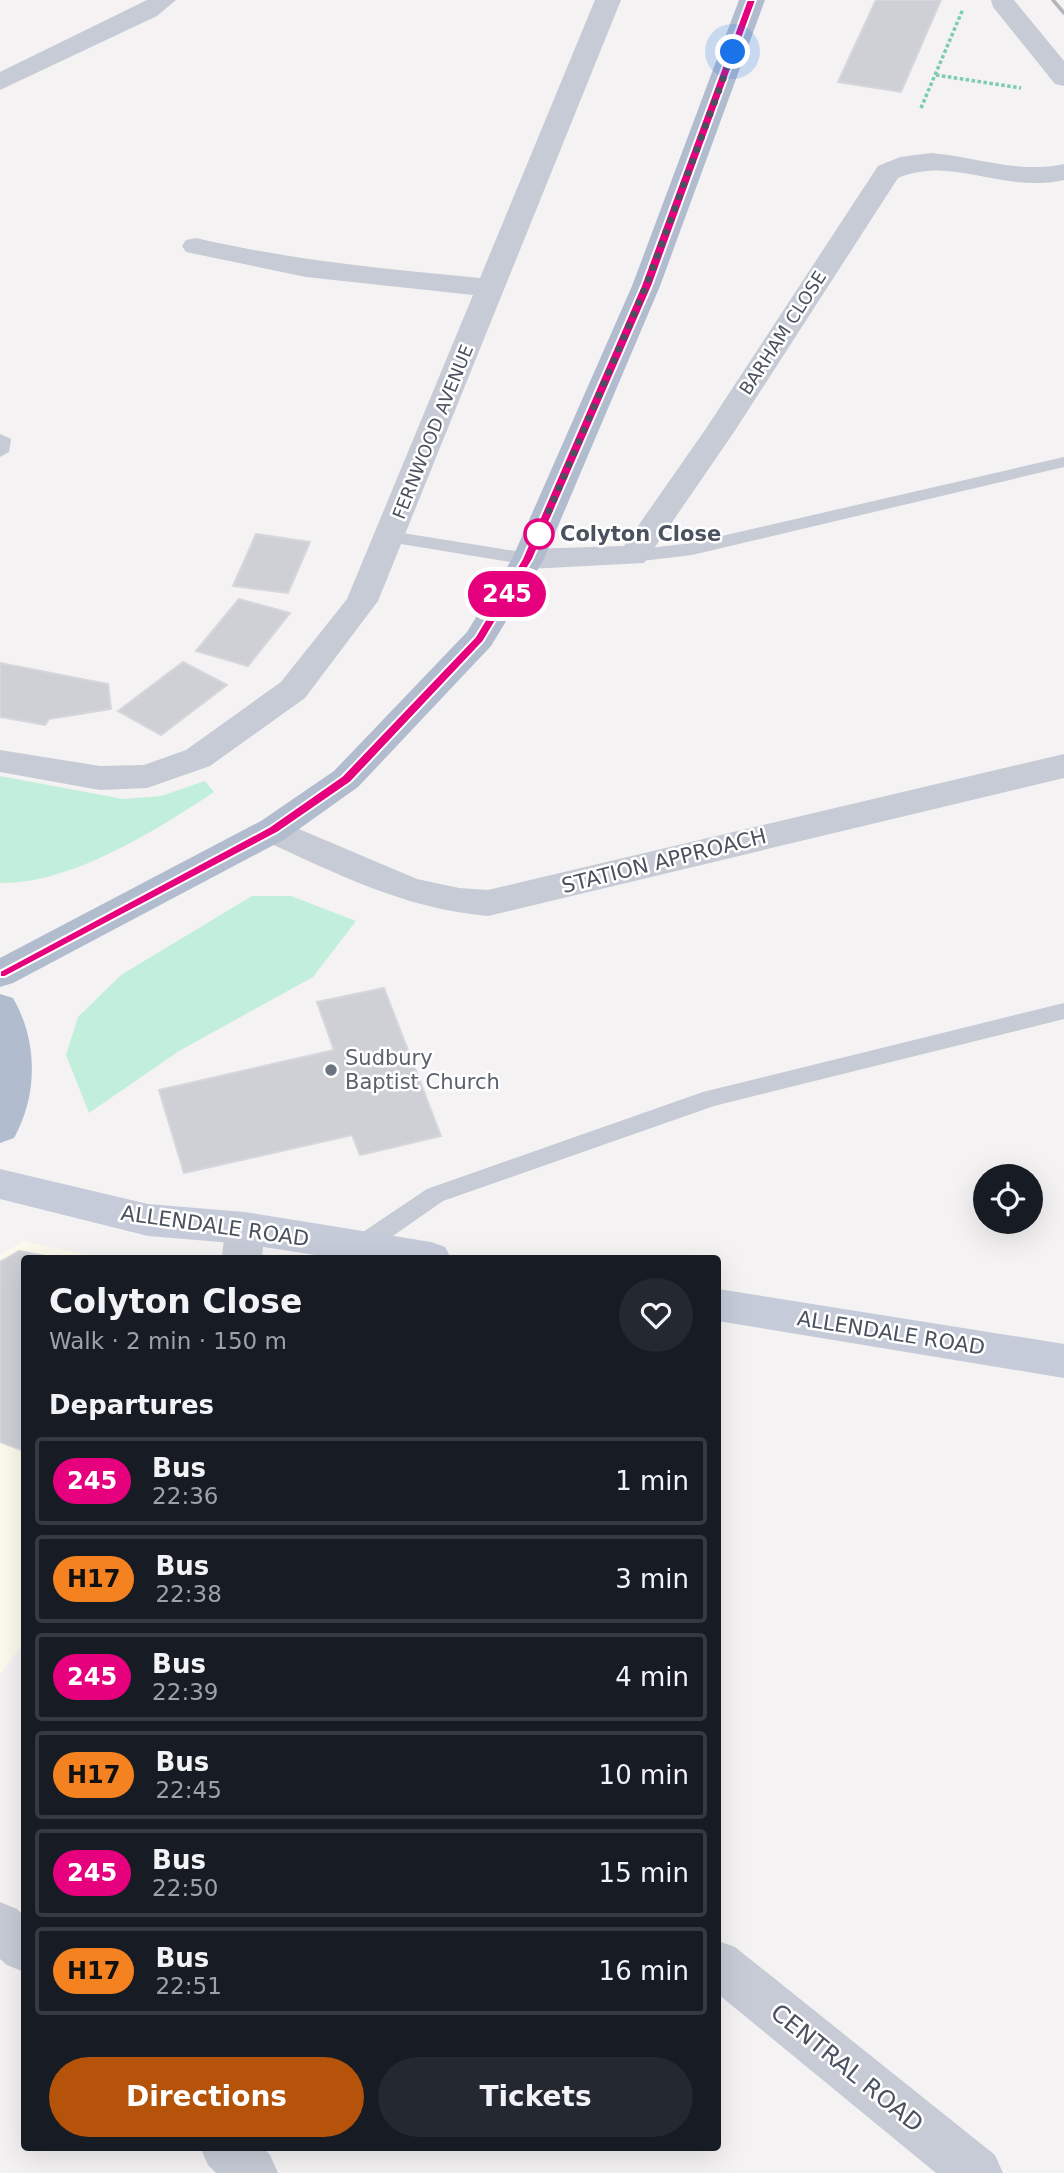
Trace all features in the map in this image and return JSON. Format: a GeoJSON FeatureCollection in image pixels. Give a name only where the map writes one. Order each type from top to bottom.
{"type":"FeatureCollection","features":[{"type":"Feature","properties":{"kind":"main road"},"geometry":{"type":"LineString","coordinates":[[0,974],[273,830],[346,779],[479,639],[528,559],[646,286],[752,0]]}},
{"type":"Feature","properties":{"kind":"main road"},"geometry":{"type":"LineString","coordinates":[[0,1008],[13,1048],[6,1116],[0,1129]]}},
{"type":"Feature","properties":{"kind":"street"},"geometry":{"type":"LineString","coordinates":[[0,82],[124,23],[163,0]]}},
{"type":"Feature","properties":{"kind":"street","name":"FERNWOOD AVENUE"},"geometry":{"type":"LineString","coordinates":[[0,761],[100,778],[147,776],[198,758],[293,690],[362,601],[608,0]]}},
{"type":"Feature","properties":{"kind":"street"},"geometry":{"type":"LineString","coordinates":[[1002,2],[1064,78]]}},
{"type":"Feature","properties":{"kind":"street","name":"BARHAM CLOSE"},"geometry":{"type":"LineString","coordinates":[[633,556],[719,432],[888,172],[920,159],[1033,178],[1064,172]]}},
{"type":"Feature","properties":{"kind":"street"},"geometry":{"type":"LineString","coordinates":[[196,246],[243,259],[310,270],[492,288]]}},
{"type":"Feature","properties":{"kind":"street"},"geometry":{"type":"LineString","coordinates":[[528,559],[633,556]]}},
{"type":"Feature","properties":{"kind":"street","name":"STATION APPROACH"},"geometry":{"type":"LineString","coordinates":[[273,830],[411,892],[460,902],[488,903],[1064,766]]}},
{"type":"Feature","properties":{"kind":"street","name":"ALLENDALE ROAD"},"geometry":{"type":"LineString","coordinates":[[0,1184],[243,1243],[359,1247],[411,1255]]}},
{"type":"Feature","properties":{"kind":"street","name":"ALLENDALE ROAD"},"geometry":{"type":"LineString","coordinates":[[721,1305],[1064,1361]]}},
{"type":"Feature","properties":{"kind":"street"},"geometry":{"type":"LineString","coordinates":[[0,1925],[21,1946]]}},
{"type":"Feature","properties":{"kind":"street","name":"CENTRAL ROAD"},"geometry":{"type":"LineString","coordinates":[[721,1966],[977,2173]]}},
{"type":"Feature","properties":{"kind":"street"},"geometry":{"type":"LineString","coordinates":[[230,2151],[252,2173]]}},
{"type":"Feature","properties":{"kind":"lane"},"geometry":{"type":"LineString","coordinates":[[633,556],[692,550],[1064,462]]}},
{"type":"Feature","properties":{"kind":"lane"},"geometry":{"type":"LineString","coordinates":[[390,537],[528,559]]}},
{"type":"Feature","properties":{"kind":"lane"},"geometry":{"type":"LineString","coordinates":[[359,1247],[435,1195],[711,1098],[1064,1011]]}},
{"type":"Feature","properties":{"kind":"path"},"geometry":{"type":"LineString","coordinates":[[921,108],[967,0]]}},
{"type":"Feature","properties":{"kind":"path"},"geometry":{"type":"LineString","coordinates":[[936,75],[1025,89]]}},
{"type":"Feature","properties":{"kind":"shaded area"},"geometry":{"type":"Polygon","coordinates":[[[23,1241],[88,1255],[21,1255],[21,1646],[0,1675],[0,1255],[23,1241]]]}},
{"type":"Feature","properties":{"kind":"green space"},"geometry":{"type":"Polygon","coordinates":[[[0,776],[123,799],[161,796],[205,781],[214,792],[166,823],[83,865],[55,875],[0,883],[0,776]]]}},
{"type":"Feature","properties":{"kind":"green space"},"geometry":{"type":"Polygon","coordinates":[[[252,896],[291,896],[356,921],[313,977],[179,1051],[89,1113],[66,1055],[78,1017],[121,975],[252,896]]]}},
{"type":"Feature","properties":{"kind":"building"},"geometry":{"type":"Polygon","coordinates":[[[876,0],[941,0],[901,92],[838,82],[876,0]]]}},
{"type":"Feature","properties":{"kind":"building"},"geometry":{"type":"Polygon","coordinates":[[[256,534],[310,542],[288,593],[233,586],[256,534]]]}},
{"type":"Feature","properties":{"kind":"building"},"geometry":{"type":"Polygon","coordinates":[[[239,599],[290,613],[248,666],[196,651],[239,599]]]}},
{"type":"Feature","properties":{"kind":"building"},"geometry":{"type":"Polygon","coordinates":[[[183,662],[227,685],[161,735],[118,711],[183,662]]]}},
{"type":"Feature","properties":{"kind":"building"},"geometry":{"type":"Polygon","coordinates":[[[0,663],[108,684],[111,709],[49,719],[45,725],[0,717],[0,663]]]}},
{"type":"Feature","properties":{"kind":"building","name":"Sudbury Baptist Church"},"geometry":{"type":"Polygon","coordinates":[[[384,988],[441,1136],[360,1155],[352,1135],[184,1173],[159,1090],[334,1050],[317,1002],[384,988]]]}},
{"type":"Feature","properties":{"kind":"building"},"geometry":{"type":"Polygon","coordinates":[[[19,1251],[40,1255],[21,1255],[21,1450],[0,1442],[0,1262],[19,1251]]]}},
{"type":"Feature","properties":{"kind":"railway"},"geometry":{"type":"LineString","coordinates":[[1053,0],[1064,13]]}},
{"type":"Feature","properties":{"kind":"bus line","name":"245"},"geometry":{"type":"LineString","coordinates":[[0,974],[273,830],[346,779],[479,639],[528,559],[646,286],[752,0]]}},
{"type":"Feature","properties":{"kind":"place","name":"Colyton Close"},"geometry":{"type":"Point","coordinates":[539,534]}},
{"type":"Feature","properties":{"kind":"place","name":"Sudbury Baptist Church"},"geometry":{"type":"Point","coordinates":[331,1070]}},
{"type":"Feature","properties":{"kind":"route"},"geometry":{"type":"LineString","coordinates":[[539,534],[646,286],[733,52]]}}]}
